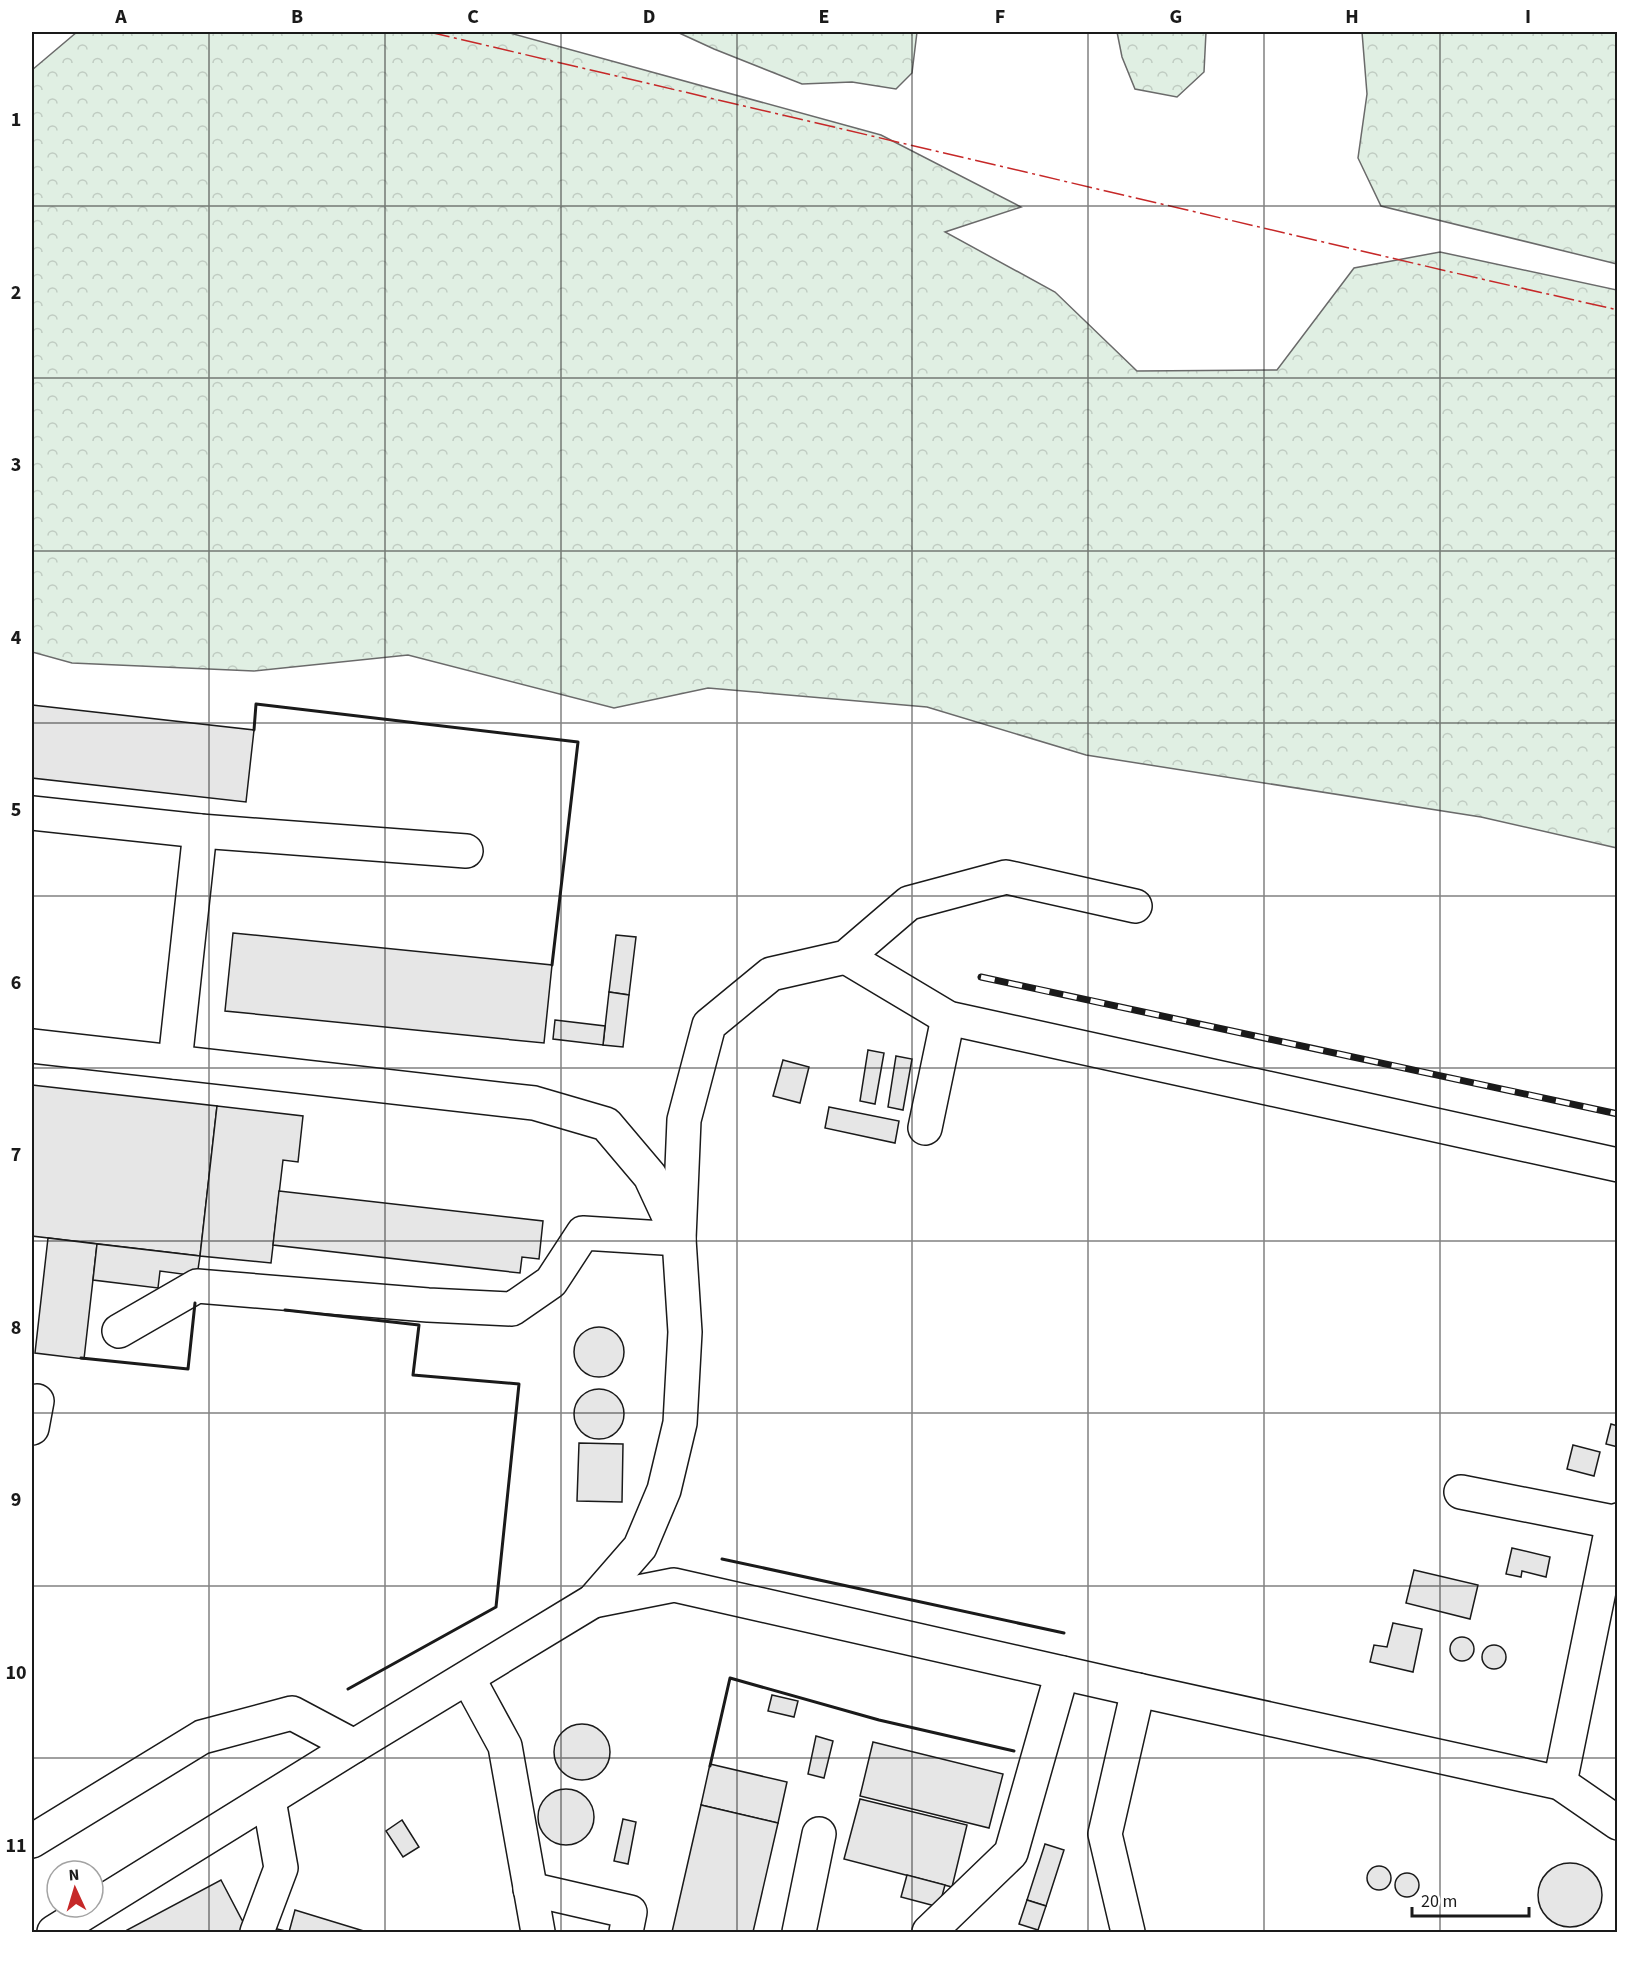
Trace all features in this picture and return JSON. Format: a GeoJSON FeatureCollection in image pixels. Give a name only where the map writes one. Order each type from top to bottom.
{"type":"FeatureCollection","features":[{"type":"Feature","properties":{"kind":"lane"},"geometry":{"type":"LineString","coordinates":[[32,813],[200,831],[466,851]]}},
{"type":"Feature","properties":{"kind":"lane"},"geometry":{"type":"LineString","coordinates":[[175,1062],[200,831]]}},
{"type":"Feature","properties":{"kind":"lane"},"geometry":{"type":"LineString","coordinates":[[54,1932],[594,1601],[640,1547],[664,1490],[680,1423],[685,1332],[679,1239],[684,1120],[710,1025],[771,974],[846,957],[909,903],[1006,877],[1135,906]]}},
{"type":"Feature","properties":{"kind":"lane"},"geometry":{"type":"LineString","coordinates":[[846,957],[948,1018],[1617,1165]]}},
{"type":"Feature","properties":{"kind":"lane"},"geometry":{"type":"LineString","coordinates":[[925,1128],[948,1018]]}},
{"type":"Feature","properties":{"kind":"lane"},"geometry":{"type":"LineString","coordinates":[[32,1046],[534,1103],[606,1124],[650,1176],[679,1239]]}},
{"type":"Feature","properties":{"kind":"lane"},"geometry":{"type":"LineString","coordinates":[[119,1331],[197,1286],[428,1305],[512,1309],[551,1282],[583,1233],[679,1239]]}},
{"type":"Feature","properties":{"kind":"lane"},"geometry":{"type":"LineString","coordinates":[[1461,1492],[1615,1521],[1560,1783]]}},
{"type":"Feature","properties":{"kind":"lane"},"geometry":{"type":"LineString","coordinates":[[594,1601],[674,1585],[1560,1783],[1617,1823]]}},
{"type":"Feature","properties":{"kind":"lane"},"geometry":{"type":"LineString","coordinates":[[929,1932],[1011,1853],[1062,1673]]}},
{"type":"Feature","properties":{"kind":"lane"},"geometry":{"type":"LineString","coordinates":[[468,1678],[505,1746],[538,1932]]}},
{"type":"Feature","properties":{"kind":"lane"},"geometry":{"type":"LineString","coordinates":[[1128,1932],[1105,1834],[1138,1690]]}},
{"type":"Feature","properties":{"kind":"lane"},"geometry":{"type":"LineString","coordinates":[[32,1841],[202,1737],[292,1713],[354,1746]]}},
{"type":"Feature","properties":{"kind":"lane"},"geometry":{"type":"LineString","coordinates":[[257,1932],[281,1868],[269,1800]]}},
{"type":"Feature","properties":{"kind":"lane"},"geometry":{"type":"LineString","coordinates":[[799,1932],[819,1834]]}},
{"type":"Feature","properties":{"kind":"lane"},"geometry":{"type":"LineString","coordinates":[[530,1889],[630,1912],[626,1932]]}},
{"type":"Feature","properties":{"kind":"green space"},"geometry":{"type":"Polygon","coordinates":[[[77,32],[506,32],[881,135],[1021,207],[945,232],[1055,292],[1137,371],[1277,370],[1354,268],[1440,252],[1617,290],[1617,848],[1481,817],[1086,755],[927,707],[708,688],[614,708],[408,655],[254,671],[72,663],[32,652],[32,70],[77,32]]]}},
{"type":"Feature","properties":{"kind":"green space"},"geometry":{"type":"Polygon","coordinates":[[[677,32],[917,32],[912,73],[896,89],[852,82],[802,84],[677,32]]]}},
{"type":"Feature","properties":{"kind":"green space"},"geometry":{"type":"Polygon","coordinates":[[[1117,32],[1206,32],[1204,72],[1177,97],[1135,89],[1122,57],[1117,32]]]}},
{"type":"Feature","properties":{"kind":"green space"},"geometry":{"type":"Polygon","coordinates":[[[1362,32],[1617,32],[1617,264],[1381,206],[1358,158],[1367,94],[1362,32]]]}},
{"type":"Feature","properties":{"kind":"building"},"geometry":{"type":"Polygon","coordinates":[[[32,705],[254,730],[246,802],[32,778],[32,705]]]}},
{"type":"Feature","properties":{"kind":"building"},"geometry":{"type":"Polygon","coordinates":[[[233,933],[552,965],[544,1043],[225,1011],[233,933]]]}},
{"type":"Feature","properties":{"kind":"building"},"geometry":{"type":"Polygon","coordinates":[[[616,935],[636,937],[629,995],[609,992],[616,935]]]}},
{"type":"Feature","properties":{"kind":"building"},"geometry":{"type":"Polygon","coordinates":[[[609,992],[629,995],[623,1047],[603,1045],[609,992]]]}},
{"type":"Feature","properties":{"kind":"building"},"geometry":{"type":"Polygon","coordinates":[[[555,1020],[605,1026],[603,1045],[553,1039],[555,1020]]]}},
{"type":"Feature","properties":{"kind":"building"},"geometry":{"type":"Polygon","coordinates":[[[868,1050],[884,1053],[875,1104],[860,1101],[868,1050]]]}},
{"type":"Feature","properties":{"kind":"building"},"geometry":{"type":"Polygon","coordinates":[[[896,1056],[912,1059],[903,1110],[888,1107],[896,1056]]]}},
{"type":"Feature","properties":{"kind":"building"},"geometry":{"type":"Polygon","coordinates":[[[783,1060],[809,1067],[800,1103],[773,1096],[783,1060]]]}},
{"type":"Feature","properties":{"kind":"building"},"geometry":{"type":"Polygon","coordinates":[[[32,1085],[217,1106],[200,1256],[32,1236],[32,1085]]]}},
{"type":"Feature","properties":{"kind":"building"},"geometry":{"type":"Polygon","coordinates":[[[217,1106],[303,1116],[298,1162],[283,1160],[271,1263],[200,1256],[217,1106]]]}},
{"type":"Feature","properties":{"kind":"building"},"geometry":{"type":"Polygon","coordinates":[[[829,1107],[899,1121],[895,1143],[825,1128],[829,1107]]]}},
{"type":"Feature","properties":{"kind":"building"},"geometry":{"type":"Polygon","coordinates":[[[279,1191],[543,1221],[539,1259],[522,1257],[520,1273],[273,1245],[279,1191]]]}},
{"type":"Feature","properties":{"kind":"building"},"geometry":{"type":"Polygon","coordinates":[[[48,1238],[97,1244],[84,1359],[35,1353],[48,1238]]]}},
{"type":"Feature","properties":{"kind":"building"},"geometry":{"type":"Polygon","coordinates":[[[97,1244],[200,1256],[197,1276],[160,1271],[158,1288],[93,1280],[97,1244]]]}},
{"type":"Feature","properties":{"kind":"building"},"geometry":{"type":"Polygon","coordinates":[[[594,1327],[604,1327],[617,1334],[624,1347],[624,1357],[617,1370],[604,1377],[594,1377],[585,1373],[578,1366],[574,1357],[574,1347],[578,1338],[585,1331],[594,1327]]]}},
{"type":"Feature","properties":{"kind":"building"},"geometry":{"type":"Polygon","coordinates":[[[594,1389],[604,1389],[617,1396],[624,1409],[624,1419],[617,1432],[604,1439],[594,1439],[585,1435],[578,1428],[574,1419],[574,1409],[578,1400],[585,1393],[594,1389]]]}},
{"type":"Feature","properties":{"kind":"building"},"geometry":{"type":"Polygon","coordinates":[[[1611,1424],[1618,1426],[1618,1447],[1606,1444],[1611,1424]]]}},
{"type":"Feature","properties":{"kind":"building"},"geometry":{"type":"Polygon","coordinates":[[[579,1443],[623,1444],[622,1502],[577,1501],[579,1443]]]}},
{"type":"Feature","properties":{"kind":"building"},"geometry":{"type":"Polygon","coordinates":[[[1573,1445],[1600,1452],[1594,1476],[1567,1469],[1573,1445]]]}},
{"type":"Feature","properties":{"kind":"building"},"geometry":{"type":"Polygon","coordinates":[[[1512,1548],[1550,1557],[1546,1577],[1522,1571],[1521,1577],[1506,1574],[1512,1548]]]}},
{"type":"Feature","properties":{"kind":"building"},"geometry":{"type":"Polygon","coordinates":[[[1414,1570],[1478,1585],[1470,1619],[1406,1603],[1414,1570]]]}},
{"type":"Feature","properties":{"kind":"building"},"geometry":{"type":"Polygon","coordinates":[[[1393,1623],[1422,1629],[1413,1672],[1370,1662],[1374,1645],[1387,1647],[1393,1623]]]}},
{"type":"Feature","properties":{"kind":"building"},"geometry":{"type":"Polygon","coordinates":[[[1462,1637],[1467,1638],[1473,1644],[1473,1654],[1467,1660],[1462,1661],[1457,1660],[1451,1654],[1450,1649],[1451,1644],[1457,1638],[1462,1637]]]}},
{"type":"Feature","properties":{"kind":"building"},"geometry":{"type":"Polygon","coordinates":[[[1494,1645],[1499,1646],[1505,1652],[1505,1662],[1499,1668],[1494,1669],[1489,1668],[1483,1662],[1482,1657],[1483,1652],[1489,1646],[1494,1645]]]}},
{"type":"Feature","properties":{"kind":"building"},"geometry":{"type":"Polygon","coordinates":[[[772,1695],[798,1701],[794,1717],[768,1711],[772,1695]]]}},
{"type":"Feature","properties":{"kind":"building"},"geometry":{"type":"Polygon","coordinates":[[[582,1724],[593,1726],[602,1732],[608,1741],[610,1752],[608,1763],[602,1772],[593,1778],[582,1780],[571,1778],[562,1772],[556,1763],[554,1752],[556,1741],[562,1732],[571,1726],[582,1724]]]}},
{"type":"Feature","properties":{"kind":"building"},"geometry":{"type":"Polygon","coordinates":[[[816,1736],[833,1741],[824,1778],[808,1774],[816,1736]]]}},
{"type":"Feature","properties":{"kind":"building"},"geometry":{"type":"Polygon","coordinates":[[[873,1742],[1003,1774],[989,1828],[860,1796],[873,1742]]]}},
{"type":"Feature","properties":{"kind":"building"},"geometry":{"type":"Polygon","coordinates":[[[710,1764],[787,1782],[778,1823],[701,1805],[710,1764]]]}},
{"type":"Feature","properties":{"kind":"building"},"geometry":{"type":"Polygon","coordinates":[[[566,1789],[577,1791],[586,1797],[592,1806],[594,1817],[592,1828],[586,1837],[577,1843],[566,1845],[555,1843],[546,1837],[540,1828],[538,1817],[540,1806],[546,1797],[555,1791],[566,1789]]]}},
{"type":"Feature","properties":{"kind":"building"},"geometry":{"type":"Polygon","coordinates":[[[860,1799],[967,1825],[952,1887],[844,1859],[860,1799]]]}},
{"type":"Feature","properties":{"kind":"building"},"geometry":{"type":"Polygon","coordinates":[[[701,1805],[778,1823],[753,1932],[672,1932],[701,1805]]]}},
{"type":"Feature","properties":{"kind":"building"},"geometry":{"type":"Polygon","coordinates":[[[623,1819],[636,1822],[628,1864],[614,1861],[623,1819]]]}},
{"type":"Feature","properties":{"kind":"building"},"geometry":{"type":"Polygon","coordinates":[[[402,1820],[419,1847],[403,1857],[386,1831],[402,1820]]]}},
{"type":"Feature","properties":{"kind":"building"},"geometry":{"type":"Polygon","coordinates":[[[1045,1844],[1064,1850],[1046,1906],[1027,1900],[1045,1844]]]}},
{"type":"Feature","properties":{"kind":"building"},"geometry":{"type":"Polygon","coordinates":[[[1564,1863],[1576,1863],[1593,1872],[1600,1883],[1602,1895],[1600,1907],[1593,1918],[1576,1927],[1564,1927],[1552,1922],[1543,1913],[1538,1901],[1538,1889],[1543,1877],[1552,1868],[1564,1863]]]}},
{"type":"Feature","properties":{"kind":"building"},"geometry":{"type":"Polygon","coordinates":[[[1379,1866],[1384,1867],[1390,1873],[1390,1883],[1384,1889],[1379,1890],[1374,1889],[1368,1883],[1367,1878],[1368,1873],[1374,1867],[1379,1866]]]}},
{"type":"Feature","properties":{"kind":"building"},"geometry":{"type":"Polygon","coordinates":[[[1407,1873],[1412,1874],[1418,1880],[1418,1890],[1412,1896],[1407,1897],[1402,1896],[1396,1890],[1395,1885],[1396,1880],[1402,1874],[1407,1873]]]}},
{"type":"Feature","properties":{"kind":"building"},"geometry":{"type":"Polygon","coordinates":[[[907,1875],[945,1885],[939,1907],[901,1897],[907,1875]]]}},
{"type":"Feature","properties":{"kind":"building"},"geometry":{"type":"Polygon","coordinates":[[[221,1880],[242,1920],[289,1932],[128,1932],[127,1930],[221,1880]]]}},
{"type":"Feature","properties":{"kind":"building"},"geometry":{"type":"Polygon","coordinates":[[[1027,1900],[1046,1906],[1038,1930],[1019,1924],[1027,1900]]]}},
{"type":"Feature","properties":{"kind":"building"},"geometry":{"type":"Polygon","coordinates":[[[295,1910],[367,1932],[289,1932],[295,1910]]]}},
{"type":"Feature","properties":{"kind":"railway"},"geometry":{"type":"LineString","coordinates":[[981,977],[1618,1114]]}},
{"type":"Feature","properties":{"kind":"wall"},"geometry":{"type":"LineString","coordinates":[[254,730],[256,704],[578,742],[552,965]]}},
{"type":"Feature","properties":{"kind":"wall"},"geometry":{"type":"LineString","coordinates":[[81,1358],[188,1369],[195,1303]]}},
{"type":"Feature","properties":{"kind":"wall"},"geometry":{"type":"LineString","coordinates":[[285,1310],[419,1325],[413,1375],[519,1384],[496,1607],[348,1689]]}},
{"type":"Feature","properties":{"kind":"wall"},"geometry":{"type":"LineString","coordinates":[[722,1559],[1064,1633]]}},
{"type":"Feature","properties":{"kind":"wall"},"geometry":{"type":"LineString","coordinates":[[710,1766],[730,1678],[879,1720],[1014,1751]]}},
{"type":"Feature","properties":{"kind":"power"},"geometry":{"type":"LineString","coordinates":[[429,32],[1618,310]]}}]}
